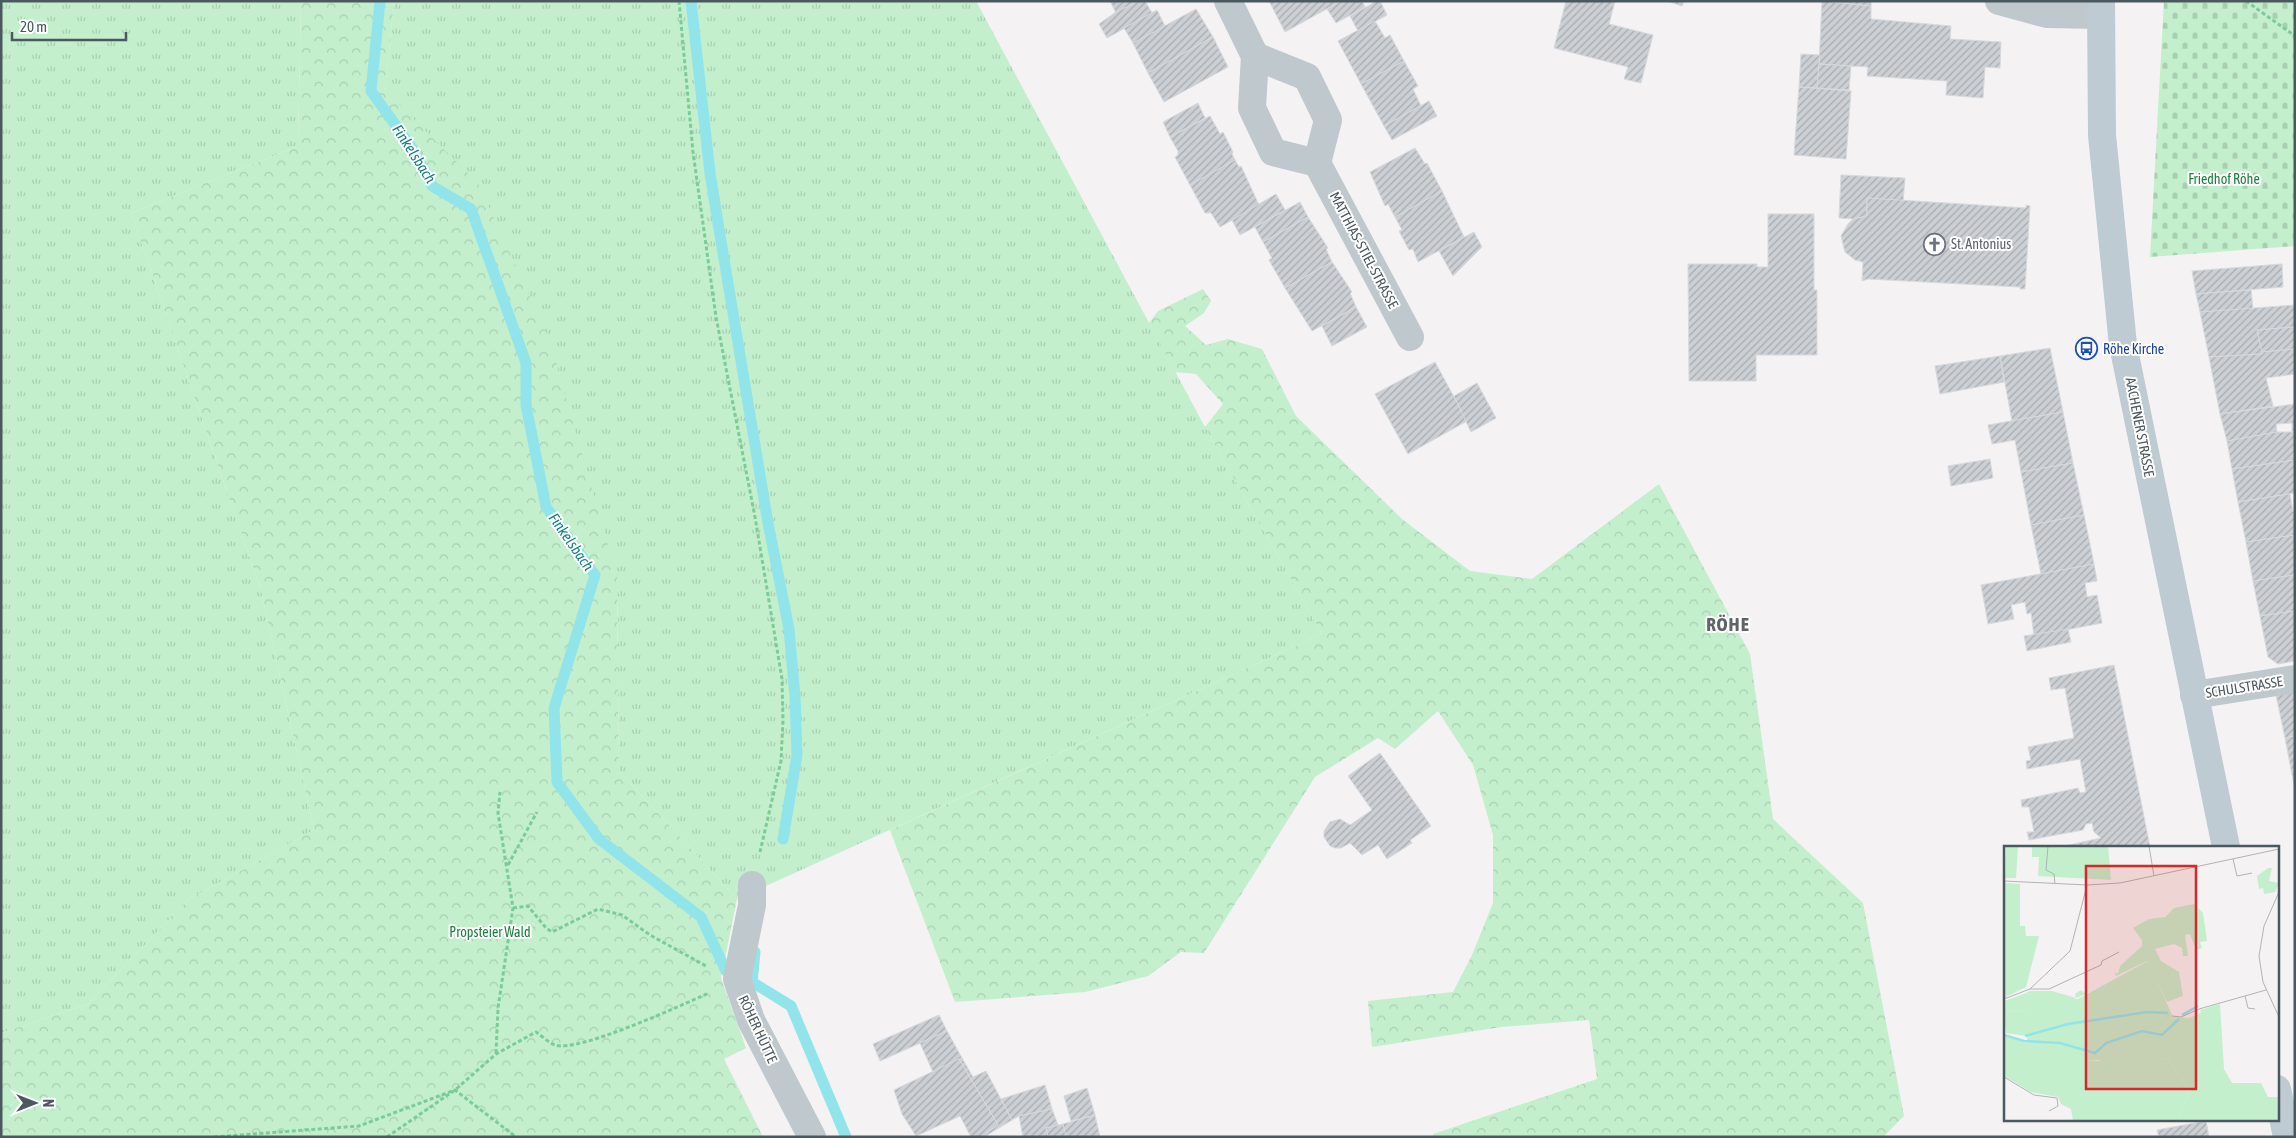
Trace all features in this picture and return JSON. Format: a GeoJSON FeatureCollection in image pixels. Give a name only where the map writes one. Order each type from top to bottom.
{"type":"FeatureCollection","features":[{"type":"Feature","properties":{"kind":"main road","name":"AACHENER STRASSE"},"geometry":{"type":"LineString","coordinates":[[2101,8],[2102,135],[2123,345],[2226,846]]}},
{"type":"Feature","properties":{"kind":"main road"},"geometry":{"type":"LineString","coordinates":[[2278,1094],[2287,1137]]}},
{"type":"Feature","properties":{"kind":"street"},"geometry":{"type":"LineString","coordinates":[[1228,1],[1255,56],[1252,108],[1273,152],[1317,163],[1328,120],[1307,77],[1255,56]]}},
{"type":"Feature","properties":{"kind":"street"},"geometry":{"type":"LineString","coordinates":[[1999,1],[2047,14],[2101,8]]}},
{"type":"Feature","properties":{"kind":"street","name":"MATTHIAS-STIEL-STRASSE"},"geometry":{"type":"LineString","coordinates":[[1317,163],[1410,337]]}},
{"type":"Feature","properties":{"kind":"street","name":"SCHULSTRASSE"},"geometry":{"type":"LineString","coordinates":[[2194,695],[2295,679]]}},
{"type":"Feature","properties":{"kind":"street","name":"RÖHER HÜTTE"},"geometry":{"type":"LineString","coordinates":[[752,885],[752,905],[729,983],[751,1020],[812,1137]]}},
{"type":"Feature","properties":{"kind":"path"},"geometry":{"type":"LineString","coordinates":[[679,1],[693,152],[716,317],[756,517],[782,678],[783,720],[781,761],[752,885]]}},
{"type":"Feature","properties":{"kind":"path"},"geometry":{"type":"LineString","coordinates":[[2246,1],[2295,36]]}},
{"type":"Feature","properties":{"kind":"path"},"geometry":{"type":"LineString","coordinates":[[496,1054],[498,1008],[513,908],[508,866],[498,813],[500,792]]}},
{"type":"Feature","properties":{"kind":"path"},"geometry":{"type":"LineString","coordinates":[[508,866],[537,812]]}},
{"type":"Feature","properties":{"kind":"path"},"geometry":{"type":"LineString","coordinates":[[387,1137],[455,1090],[496,1054],[536,1032],[556,1045],[573,1045],[632,1025],[729,983],[713,969],[650,935],[622,915],[598,909],[552,932],[546,928],[528,906],[513,908]]}},
{"type":"Feature","properties":{"kind":"path"},"geometry":{"type":"LineString","coordinates":[[214,1137],[359,1126],[455,1090]]}},
{"type":"Feature","properties":{"kind":"path"},"geometry":{"type":"LineString","coordinates":[[455,1090],[516,1137]]}},
{"type":"Feature","properties":{"kind":"green space"},"geometry":{"type":"Polygon","coordinates":[[[1,1],[301,1],[298,146],[131,213],[261,590],[314,830],[188,900],[88,1004],[1,1033],[1,1]]]}},
{"type":"Feature","properties":{"kind":"green space","name":"Propsteier Wald"},"geometry":{"type":"Polygon","coordinates":[[[301,1],[394,1],[385,91],[478,183],[550,341],[617,577],[619,771],[737,899],[721,978],[746,1048],[724,1059],[763,1137],[1,1137],[1,1033],[88,1004],[188,900],[314,830],[261,590],[131,213],[298,146],[301,1]]]}},
{"type":"Feature","properties":{"kind":"green space"},"geometry":{"type":"Polygon","coordinates":[[[394,1],[976,1],[1205,427],[1322,634],[737,899],[619,771],[617,577],[385,91],[394,1]]]}},
{"type":"Feature","properties":{"kind":"green space","name":"Friedhof Röhe"},"geometry":{"type":"Polygon","coordinates":[[[2164,1],[2295,1],[2295,246],[2150,257],[2164,1]]]}},
{"type":"Feature","properties":{"kind":"green space"},"geometry":{"type":"Polygon","coordinates":[[[1203,289],[1211,301],[1204,313],[1185,326],[1206,345],[1228,339],[1262,349],[1296,416],[1402,519],[1470,571],[1532,579],[1659,484],[1750,654],[1773,819],[1863,903],[1904,1116],[1883,1137],[1433,1137],[1433,1134],[1597,1079],[1589,1020],[1501,1027],[1372,1047],[1368,1001],[1453,992],[1472,955],[1493,903],[1493,835],[1473,765],[1438,711],[1395,749],[1378,738],[1315,777],[1204,953],[1181,952],[1148,976],[1085,992],[955,1002],[890,830],[1322,634],[1205,427],[1223,404],[1196,374],[1175,372],[1149,323],[1158,311],[1203,289]]]}},
{"type":"Feature","properties":{"kind":"building"},"geometry":{"type":"Polygon","coordinates":[[[1110,1],[1139,1],[1116,13],[1110,1]]]}},
{"type":"Feature","properties":{"kind":"building"},"geometry":{"type":"Polygon","coordinates":[[[1139,1],[1145,1],[1152,13],[1107,38],[1099,24],[1116,12],[1139,1]]]}},
{"type":"Feature","properties":{"kind":"building"},"geometry":{"type":"Polygon","coordinates":[[[1269,1],[1341,1],[1285,32],[1269,1]]]}},
{"type":"Feature","properties":{"kind":"building"},"geometry":{"type":"Polygon","coordinates":[[[1341,1],[1362,1],[1365,7],[1336,23],[1327,9],[1341,1]]]}},
{"type":"Feature","properties":{"kind":"building"},"geometry":{"type":"Polygon","coordinates":[[[1380,1],[1387,15],[1358,31],[1350,16],[1380,1]]]}},
{"type":"Feature","properties":{"kind":"building"},"geometry":{"type":"Polygon","coordinates":[[[1566,1],[1615,1],[1609,24],[1653,35],[1641,83],[1624,79],[1628,67],[1554,48],[1566,1]]]}},
{"type":"Feature","properties":{"kind":"building"},"geometry":{"type":"Polygon","coordinates":[[[1667,1],[1684,1],[1682,6],[1667,1]]]}},
{"type":"Feature","properties":{"kind":"building"},"geometry":{"type":"Polygon","coordinates":[[[1822,1],[1871,6],[1871,19],[1951,26],[1950,39],[2001,42],[2000,68],[1985,67],[1983,98],[1946,95],[1947,81],[1867,76],[1868,67],[1819,64],[1822,1]]]}},
{"type":"Feature","properties":{"kind":"building"},"geometry":{"type":"Polygon","coordinates":[[[1824,1],[1871,1],[1871,6],[1824,1]]]}},
{"type":"Feature","properties":{"kind":"building"},"geometry":{"type":"Polygon","coordinates":[[[1196,9],[1213,37],[1148,73],[1133,43],[1196,9]]]}},
{"type":"Feature","properties":{"kind":"building"},"geometry":{"type":"Polygon","coordinates":[[[1157,10],[1165,26],[1133,43],[1124,28],[1157,10]]]}},
{"type":"Feature","properties":{"kind":"building"},"geometry":{"type":"Polygon","coordinates":[[[1375,21],[1385,38],[1390,35],[1404,61],[1361,84],[1338,41],[1375,21]]]}},
{"type":"Feature","properties":{"kind":"building"},"geometry":{"type":"Polygon","coordinates":[[[1213,37],[1228,67],[1164,102],[1148,73],[1213,37]]]}},
{"type":"Feature","properties":{"kind":"building"},"geometry":{"type":"Polygon","coordinates":[[[1801,54],[1820,55],[1817,88],[1799,87],[1801,54]]]}},
{"type":"Feature","properties":{"kind":"building"},"geometry":{"type":"Polygon","coordinates":[[[1404,61],[1418,86],[1413,89],[1421,106],[1384,126],[1361,84],[1404,61]]]}},
{"type":"Feature","properties":{"kind":"building"},"geometry":{"type":"Polygon","coordinates":[[[1819,64],[1851,66],[1849,90],[1817,88],[1819,64]]]}},
{"type":"Feature","properties":{"kind":"building"},"geometry":{"type":"Polygon","coordinates":[[[1799,87],[1851,91],[1846,159],[1794,155],[1799,87]]]}},
{"type":"Feature","properties":{"kind":"building"},"geometry":{"type":"Polygon","coordinates":[[[1429,101],[1437,116],[1392,140],[1384,126],[1429,101]]]}},
{"type":"Feature","properties":{"kind":"building"},"geometry":{"type":"Polygon","coordinates":[[[1198,103],[1205,118],[1170,137],[1163,122],[1198,103]]]}},
{"type":"Feature","properties":{"kind":"building"},"geometry":{"type":"Polygon","coordinates":[[[1210,116],[1220,134],[1223,132],[1235,160],[1190,185],[1175,157],[1178,155],[1178,151],[1170,137],[1210,116]]]}},
{"type":"Feature","properties":{"kind":"building"},"geometry":{"type":"Polygon","coordinates":[[[1415,148],[1425,164],[1427,163],[1442,191],[1395,217],[1388,204],[1385,206],[1370,172],[1415,148]]]}},
{"type":"Feature","properties":{"kind":"building"},"geometry":{"type":"Polygon","coordinates":[[[1235,160],[1239,167],[1241,166],[1259,205],[1220,227],[1211,213],[1205,213],[1190,185],[1235,160]]]}},
{"type":"Feature","properties":{"kind":"building"},"geometry":{"type":"Polygon","coordinates":[[[1841,175],[1905,178],[1903,202],[1867,198],[1867,216],[1853,219],[1839,218],[1841,175]]]}},
{"type":"Feature","properties":{"kind":"building"},"geometry":{"type":"Polygon","coordinates":[[[1442,191],[1464,237],[1418,262],[1413,249],[1409,250],[1399,231],[1402,230],[1395,217],[1442,191]]]}},
{"type":"Feature","properties":{"kind":"building"},"geometry":{"type":"Polygon","coordinates":[[[1276,194],[1285,210],[1240,235],[1232,220],[1276,194]]]}},
{"type":"Feature","properties":{"kind":"building","name":"St. Antonius"},"geometry":{"type":"Polygon","coordinates":[[[1867,198],[2026,208],[2026,205],[2030,206],[2025,289],[2020,289],[2020,287],[1868,279],[1862,281],[1863,262],[1855,260],[1845,252],[1841,236],[1853,219],[1867,216],[1867,198]]]}},
{"type":"Feature","properties":{"kind":"building"},"geometry":{"type":"Polygon","coordinates":[[[1300,202],[1308,217],[1263,242],[1255,227],[1300,202]]]}},
{"type":"Feature","properties":{"kind":"building"},"geometry":{"type":"Polygon","coordinates":[[[1768,214],[1814,214],[1814,290],[1817,290],[1817,355],[1756,355],[1756,381],[1689,381],[1688,264],[1757,264],[1757,267],[1768,267],[1768,214]]]}},
{"type":"Feature","properties":{"kind":"building"},"geometry":{"type":"Polygon","coordinates":[[[1308,217],[1328,248],[1326,249],[1332,262],[1285,288],[1269,260],[1272,258],[1263,242],[1308,217]]]}},
{"type":"Feature","properties":{"kind":"building"},"geometry":{"type":"Polygon","coordinates":[[[1474,232],[1482,247],[1453,276],[1439,251],[1474,232]]]}},
{"type":"Feature","properties":{"kind":"building"},"geometry":{"type":"Polygon","coordinates":[[[1332,262],[1352,292],[1350,293],[1356,307],[1312,331],[1285,288],[1332,262]]]}},
{"type":"Feature","properties":{"kind":"building"},"geometry":{"type":"Polygon","coordinates":[[[2282,264],[2283,287],[2196,294],[2192,271],[2282,264]]]}},
{"type":"Feature","properties":{"kind":"building"},"geometry":{"type":"Polygon","coordinates":[[[2251,290],[2253,309],[2200,312],[2196,294],[2251,290]]]}},
{"type":"Feature","properties":{"kind":"building"},"geometry":{"type":"Polygon","coordinates":[[[2295,305],[2295,327],[2257,330],[2263,354],[2209,357],[2200,312],[2295,305]]]}},
{"type":"Feature","properties":{"kind":"building"},"geometry":{"type":"Polygon","coordinates":[[[1356,307],[1367,327],[1332,346],[1322,326],[1356,307]]]}},
{"type":"Feature","properties":{"kind":"building"},"geometry":{"type":"Polygon","coordinates":[[[2295,327],[2295,349],[2262,352],[2257,330],[2295,327]]]}},
{"type":"Feature","properties":{"kind":"building"},"geometry":{"type":"Polygon","coordinates":[[[2050,348],[2063,412],[2012,421],[2000,356],[2050,348]]]}},
{"type":"Feature","properties":{"kind":"building"},"geometry":{"type":"Polygon","coordinates":[[[2295,349],[2295,374],[2266,378],[2273,406],[2220,414],[2209,357],[2263,354],[2262,352],[2295,349]]]}},
{"type":"Feature","properties":{"kind":"building"},"geometry":{"type":"Polygon","coordinates":[[[2000,356],[2004,382],[1940,394],[1935,366],[2000,356]]]}},
{"type":"Feature","properties":{"kind":"building"},"geometry":{"type":"Polygon","coordinates":[[[1435,362],[1467,421],[1408,454],[1375,394],[1435,362]]]}},
{"type":"Feature","properties":{"kind":"building"},"geometry":{"type":"Polygon","coordinates":[[[1477,383],[1496,418],[1471,432],[1454,396],[1477,383]]]}},
{"type":"Feature","properties":{"kind":"building"},"geometry":{"type":"Polygon","coordinates":[[[2295,404],[2295,432],[2292,432],[2292,423],[2276,424],[2277,432],[2227,441],[2220,414],[2295,404]]]}},
{"type":"Feature","properties":{"kind":"building"},"geometry":{"type":"Polygon","coordinates":[[[2063,412],[2073,463],[2021,472],[2015,440],[1992,444],[1988,425],[2063,412]]]}},
{"type":"Feature","properties":{"kind":"building"},"geometry":{"type":"Polygon","coordinates":[[[2277,432],[2295,432],[2295,460],[2232,469],[2227,441],[2277,432]]]}},
{"type":"Feature","properties":{"kind":"building"},"geometry":{"type":"Polygon","coordinates":[[[1990,459],[1993,478],[1951,486],[1948,466],[1990,459]]]}},
{"type":"Feature","properties":{"kind":"building"},"geometry":{"type":"Polygon","coordinates":[[[2295,460],[2295,493],[2238,502],[2232,469],[2295,460]]]}},
{"type":"Feature","properties":{"kind":"building"},"geometry":{"type":"Polygon","coordinates":[[[2073,463],[2084,515],[2031,525],[2021,472],[2073,463]]]}},
{"type":"Feature","properties":{"kind":"building"},"geometry":{"type":"Polygon","coordinates":[[[2290,494],[2293,512],[2295,512],[2295,535],[2246,542],[2238,502],[2290,494]]]}},
{"type":"Feature","properties":{"kind":"building"},"geometry":{"type":"Polygon","coordinates":[[[2084,515],[2094,564],[2041,574],[2031,525],[2084,515]]]}},
{"type":"Feature","properties":{"kind":"building"},"geometry":{"type":"Polygon","coordinates":[[[2295,535],[2295,575],[2253,581],[2246,542],[2295,535]]]}},
{"type":"Feature","properties":{"kind":"building"},"geometry":{"type":"Polygon","coordinates":[[[2094,564],[2097,581],[2085,583],[2087,597],[2097,595],[2102,623],[2034,636],[2031,613],[2027,614],[2025,602],[2011,605],[2014,619],[1988,624],[1981,585],[2094,564]]]}},
{"type":"Feature","properties":{"kind":"building"},"geometry":{"type":"Polygon","coordinates":[[[2295,575],[2295,611],[2260,616],[2253,581],[2295,575]]]}},
{"type":"Feature","properties":{"kind":"building"},"geometry":{"type":"Polygon","coordinates":[[[2295,611],[2295,661],[2278,664],[2268,657],[2260,616],[2295,611]]]}},
{"type":"Feature","properties":{"kind":"building"},"geometry":{"type":"Polygon","coordinates":[[[2068,629],[2071,642],[2027,651],[2024,636],[2068,629]]]}},
{"type":"Feature","properties":{"kind":"building"},"geometry":{"type":"Polygon","coordinates":[[[2114,665],[2150,846],[2065,846],[2101,838],[2094,832],[2092,823],[2086,824],[2083,830],[2029,840],[2027,832],[2034,832],[2029,807],[2022,807],[2021,800],[2078,788],[2080,793],[2086,792],[2080,759],[2027,769],[2026,761],[2031,760],[2028,747],[2074,738],[2065,688],[2051,690],[2049,678],[2114,665]]]}},
{"type":"Feature","properties":{"kind":"building"},"geometry":{"type":"Polygon","coordinates":[[[2295,692],[2295,736],[2285,738],[2276,695],[2295,692]]]}},
{"type":"Feature","properties":{"kind":"building"},"geometry":{"type":"Polygon","coordinates":[[[2295,736],[2295,790],[2285,738],[2295,736]]]}},
{"type":"Feature","properties":{"kind":"building"},"geometry":{"type":"Polygon","coordinates":[[[1380,753],[1431,826],[1410,840],[1412,843],[1387,859],[1378,845],[1362,855],[1350,843],[1341,848],[1335,848],[1330,846],[1324,837],[1324,831],[1330,822],[1340,819],[1350,825],[1372,810],[1348,776],[1380,753]]]}},
{"type":"Feature","properties":{"kind":"building"},"geometry":{"type":"Polygon","coordinates":[[[939,1015],[947,1031],[880,1061],[873,1044],[939,1015]]]}},
{"type":"Feature","properties":{"kind":"building"},"geometry":{"type":"Polygon","coordinates":[[[947,1031],[962,1058],[933,1072],[920,1043],[947,1031]]]}},
{"type":"Feature","properties":{"kind":"building"},"geometry":{"type":"Polygon","coordinates":[[[962,1058],[973,1077],[986,1071],[1012,1120],[984,1137],[980,1137],[998,1125],[959,1059],[962,1058]]]}},
{"type":"Feature","properties":{"kind":"building"},"geometry":{"type":"Polygon","coordinates":[[[959,1059],[998,1125],[980,1137],[971,1137],[960,1116],[916,1136],[902,1114],[894,1090],[959,1059]]]}},
{"type":"Feature","properties":{"kind":"building"},"geometry":{"type":"Polygon","coordinates":[[[1045,1085],[1052,1109],[1019,1116],[1012,1120],[1001,1099],[1045,1085]]]}},
{"type":"Feature","properties":{"kind":"building"},"geometry":{"type":"Polygon","coordinates":[[[1087,1088],[1095,1115],[1071,1121],[1064,1096],[1087,1088]]]}},
{"type":"Feature","properties":{"kind":"building"},"geometry":{"type":"Polygon","coordinates":[[[1052,1109],[1058,1125],[1046,1128],[1048,1137],[1023,1137],[1019,1116],[1052,1109]]]}},
{"type":"Feature","properties":{"kind":"building"},"geometry":{"type":"Polygon","coordinates":[[[1095,1115],[1100,1137],[1066,1137],[1063,1124],[1095,1115]]]}},
{"type":"Feature","properties":{"kind":"building"},"geometry":{"type":"Polygon","coordinates":[[[2206,1121],[2209,1137],[2159,1137],[2157,1130],[2206,1121]]]}},
{"type":"Feature","properties":{"kind":"building"},"geometry":{"type":"Polygon","coordinates":[[[1063,1124],[1066,1137],[1048,1137],[1046,1128],[1063,1124]]]}},
{"type":"Feature","properties":{"kind":"waterway","name":"Finkelsbach"},"geometry":{"type":"LineString","coordinates":[[380,1],[371,91],[415,152],[432,186],[471,209],[526,363],[526,405],[546,507],[595,575],[554,708],[557,782],[599,839],[701,917],[726,971]]}},
{"type":"Feature","properties":{"kind":"waterway"},"geometry":{"type":"LineString","coordinates":[[691,1],[710,173],[768,523],[789,629],[795,697],[797,755],[783,839]]}},
{"type":"Feature","properties":{"kind":"waterway"},"geometry":{"type":"LineString","coordinates":[[755,952],[752,982],[791,1006],[846,1137]]}},
{"type":"Feature","properties":{"kind":"place","name":"St. Antonius"},"geometry":{"type":"Point","coordinates":[1935,244]}},
{"type":"Feature","properties":{"kind":"place","name":"Röhe Kirche"},"geometry":{"type":"Point","coordinates":[2087,349]}},
{"type":"Feature","properties":{"kind":"district","name":"RÖHE"},"geometry":{"type":"Point","coordinates":[1728,624]}}]}
